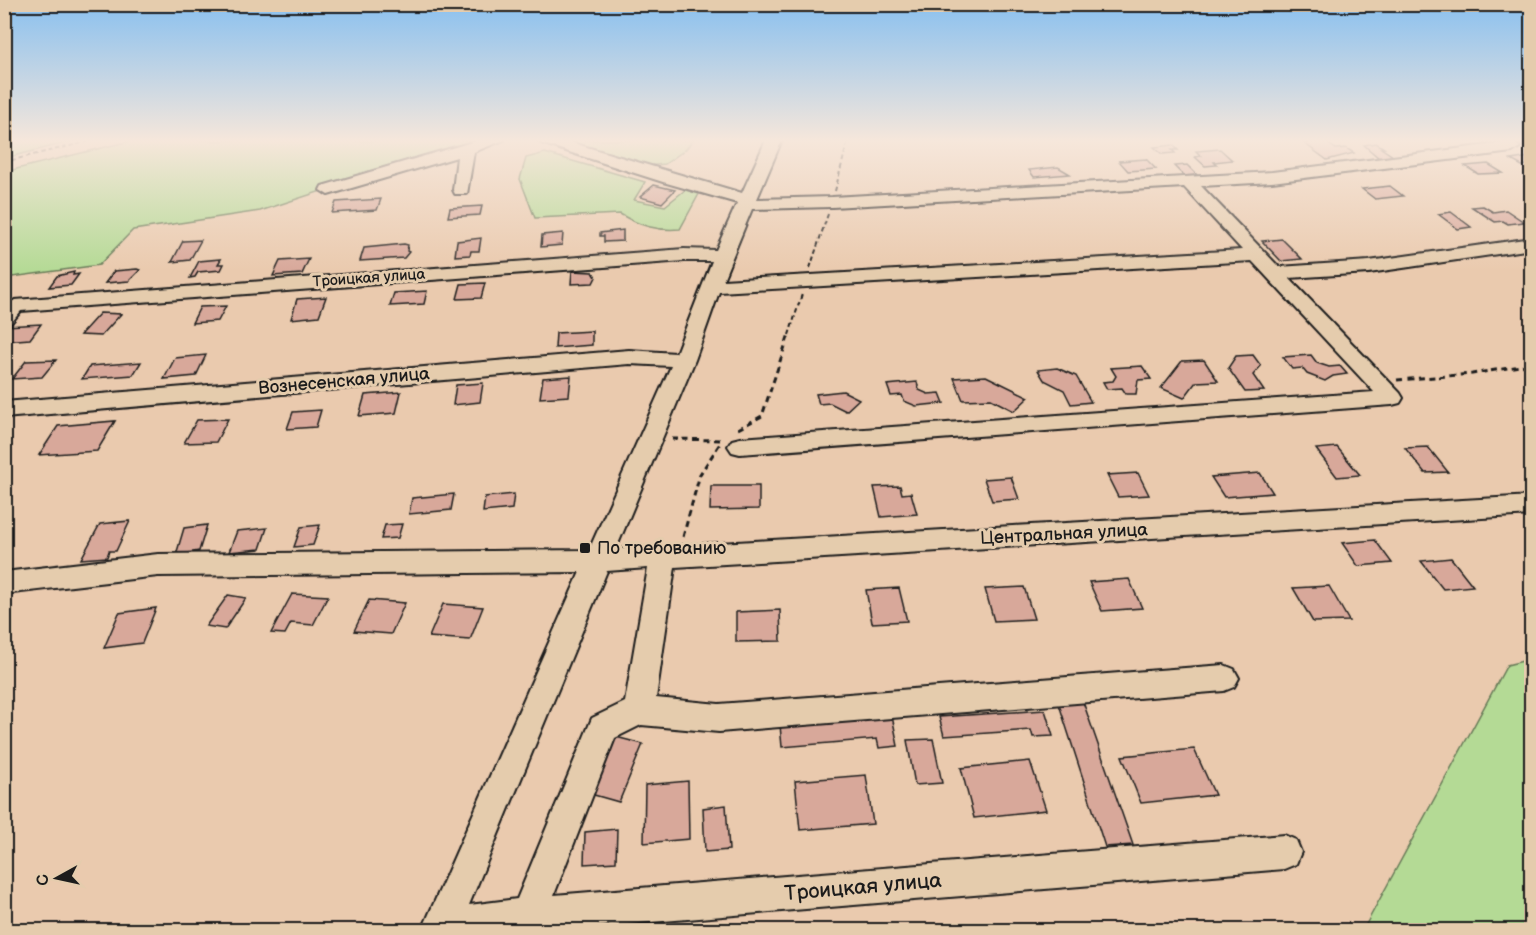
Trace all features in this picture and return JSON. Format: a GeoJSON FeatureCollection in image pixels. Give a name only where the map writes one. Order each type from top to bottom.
{"type":"FeatureCollection","features":[{"type":"Feature","properties":{"kind":"street"},"geometry":{"type":"LineString","coordinates":[[328,190],[349,184]]}},
{"type":"Feature","properties":{"kind":"street"},"geometry":{"type":"LineString","coordinates":[[461,190],[462,184]]}},
{"type":"Feature","properties":{"kind":"street"},"geometry":{"type":"LineString","coordinates":[[684,184],[746,202],[832,202],[1159,184]]}},
{"type":"Feature","properties":{"kind":"street"},"geometry":{"type":"LineString","coordinates":[[441,928],[596,561],[684,360],[723,256],[754,184]]}},
{"type":"Feature","properties":{"kind":"street"},"geometry":{"type":"LineString","coordinates":[[732,443],[1392,398],[1190,184]]}},
{"type":"Feature","properties":{"kind":"street"},"geometry":{"type":"LineString","coordinates":[[1273,273],[1369,267],[1532,243]]}},
{"type":"Feature","properties":{"kind":"street","name":"Троицкая улица"},"geometry":{"type":"LineString","coordinates":[[10,313],[684,255],[723,256]]}},
{"type":"Feature","properties":{"kind":"street"},"geometry":{"type":"LineString","coordinates":[[711,288],[1257,255]]}},
{"type":"Feature","properties":{"kind":"street","name":"Вознесенская улица"},"geometry":{"type":"LineString","coordinates":[[4,410],[629,357],[684,360]]}},
{"type":"Feature","properties":{"kind":"street","name":"Центральная улица"},"geometry":{"type":"LineString","coordinates":[[4,583],[158,565],[596,561],[1527,509]]}},
{"type":"Feature","properties":{"kind":"street"},"geometry":{"type":"LineString","coordinates":[[639,711],[671,556]]}},
{"type":"Feature","properties":{"kind":"street"},"geometry":{"type":"LineString","coordinates":[[525,923],[603,728],[639,711],[719,718],[1224,678]]}},
{"type":"Feature","properties":{"kind":"street","name":"Троицкая улица"},"geometry":{"type":"LineString","coordinates":[[441,928],[525,923],[1284,852]]}},
{"type":"Feature","properties":{"kind":"path"},"geometry":{"type":"LineString","coordinates":[[732,443],[729,434],[762,416],[837,184]]}},
{"type":"Feature","properties":{"kind":"path"},"geometry":{"type":"LineString","coordinates":[[1369,374],[1397,380],[1473,374],[1532,364]]}},
{"type":"Feature","properties":{"kind":"path"},"geometry":{"type":"LineString","coordinates":[[645,449],[670,439],[732,443]]}},
{"type":"Feature","properties":{"kind":"path"},"geometry":{"type":"LineString","coordinates":[[671,556],[702,465],[732,443]]}},
{"type":"Feature","properties":{"kind":"green space"},"geometry":{"type":"Polygon","coordinates":[[[4,184],[344,184],[260,211],[133,230],[99,265],[5,278],[4,184]]]}},
{"type":"Feature","properties":{"kind":"green space"},"geometry":{"type":"Polygon","coordinates":[[[522,184],[644,184],[634,200],[665,206],[685,190],[699,194],[680,229],[649,227],[620,214],[535,218],[522,184]]]}},
{"type":"Feature","properties":{"kind":"green space"},"geometry":{"type":"Polygon","coordinates":[[[1531,659],[1531,930],[1363,930],[1507,665],[1531,659]]]}},
{"type":"Feature","properties":{"kind":"building"},"geometry":{"type":"Polygon","coordinates":[[[654,185],[675,190],[662,203],[640,197],[654,185]]]}},
{"type":"Feature","properties":{"kind":"building"},"geometry":{"type":"Polygon","coordinates":[[[1390,186],[1403,196],[1375,199],[1362,189],[1390,186]]]}},
{"type":"Feature","properties":{"kind":"building"},"geometry":{"type":"Polygon","coordinates":[[[381,199],[377,210],[332,213],[336,202],[381,199]]]}},
{"type":"Feature","properties":{"kind":"building"},"geometry":{"type":"Polygon","coordinates":[[[482,206],[480,215],[448,217],[450,208],[482,206]]]}},
{"type":"Feature","properties":{"kind":"building"},"geometry":{"type":"Polygon","coordinates":[[[1483,206],[1493,212],[1506,210],[1524,222],[1508,224],[1503,221],[1495,222],[1472,207],[1483,206]]]}},
{"type":"Feature","properties":{"kind":"building"},"geometry":{"type":"Polygon","coordinates":[[[1451,212],[1471,227],[1458,229],[1438,214],[1451,212]]]}},
{"type":"Feature","properties":{"kind":"building"},"geometry":{"type":"Polygon","coordinates":[[[623,230],[623,241],[604,242],[604,236],[600,236],[600,233],[623,230]]]}},
{"type":"Feature","properties":{"kind":"building"},"geometry":{"type":"Polygon","coordinates":[[[563,233],[562,245],[541,247],[542,235],[563,233]]]}},
{"type":"Feature","properties":{"kind":"building"},"geometry":{"type":"Polygon","coordinates":[[[481,238],[479,251],[471,251],[470,255],[455,256],[457,241],[481,238]]]}},
{"type":"Feature","properties":{"kind":"building"},"geometry":{"type":"Polygon","coordinates":[[[1282,239],[1302,259],[1281,261],[1262,241],[1282,239]]]}},
{"type":"Feature","properties":{"kind":"building"},"geometry":{"type":"Polygon","coordinates":[[[201,240],[190,260],[172,262],[183,241],[201,240]]]}},
{"type":"Feature","properties":{"kind":"building"},"geometry":{"type":"Polygon","coordinates":[[[408,245],[407,251],[409,252],[404,258],[360,261],[364,248],[408,245]]]}},
{"type":"Feature","properties":{"kind":"building"},"geometry":{"type":"Polygon","coordinates":[[[221,259],[218,264],[224,264],[221,270],[198,272],[195,277],[190,278],[199,261],[221,259]]]}},
{"type":"Feature","properties":{"kind":"building"},"geometry":{"type":"Polygon","coordinates":[[[309,259],[302,274],[273,276],[280,261],[309,259]]]}},
{"type":"Feature","properties":{"kind":"building"},"geometry":{"type":"Polygon","coordinates":[[[140,270],[129,281],[105,283],[114,271],[140,270]]]}},
{"type":"Feature","properties":{"kind":"building"},"geometry":{"type":"Polygon","coordinates":[[[572,271],[593,272],[596,277],[593,283],[571,284],[572,271]]]}},
{"type":"Feature","properties":{"kind":"building"},"geometry":{"type":"Polygon","coordinates":[[[74,272],[73,275],[79,274],[71,285],[49,287],[57,276],[74,272]]]}},
{"type":"Feature","properties":{"kind":"building"},"geometry":{"type":"Polygon","coordinates":[[[485,283],[481,298],[457,299],[461,284],[485,283]]]}},
{"type":"Feature","properties":{"kind":"building"},"geometry":{"type":"Polygon","coordinates":[[[427,291],[424,304],[390,306],[394,293],[427,291]]]}},
{"type":"Feature","properties":{"kind":"building"},"geometry":{"type":"Polygon","coordinates":[[[326,297],[319,316],[291,319],[297,299],[326,297]]]}},
{"type":"Feature","properties":{"kind":"building"},"geometry":{"type":"Polygon","coordinates":[[[226,306],[218,321],[192,323],[200,307],[226,306]]]}},
{"type":"Feature","properties":{"kind":"building"},"geometry":{"type":"Polygon","coordinates":[[[100,313],[121,314],[101,336],[80,335],[100,313]]]}},
{"type":"Feature","properties":{"kind":"building"},"geometry":{"type":"Polygon","coordinates":[[[41,324],[30,339],[4,341],[5,326],[41,324]]]}},
{"type":"Feature","properties":{"kind":"building"},"geometry":{"type":"Polygon","coordinates":[[[592,331],[592,345],[555,348],[556,333],[592,331]]]}},
{"type":"Feature","properties":{"kind":"building"},"geometry":{"type":"Polygon","coordinates":[[[206,355],[196,376],[164,379],[175,358],[206,355]]]}},
{"type":"Feature","properties":{"kind":"building"},"geometry":{"type":"Polygon","coordinates":[[[1253,355],[1261,366],[1253,375],[1264,391],[1245,392],[1228,368],[1236,356],[1253,355]]]}},
{"type":"Feature","properties":{"kind":"building"},"geometry":{"type":"Polygon","coordinates":[[[1311,355],[1317,363],[1329,367],[1340,366],[1347,374],[1333,376],[1325,381],[1307,374],[1302,368],[1292,369],[1283,357],[1311,355]]]}},
{"type":"Feature","properties":{"kind":"building"},"geometry":{"type":"Polygon","coordinates":[[[56,360],[42,377],[12,379],[26,361],[56,360]]]}},
{"type":"Feature","properties":{"kind":"building"},"geometry":{"type":"Polygon","coordinates":[[[1204,360],[1218,381],[1196,382],[1184,398],[1161,388],[1182,361],[1204,360]]]}},
{"type":"Feature","properties":{"kind":"building"},"geometry":{"type":"Polygon","coordinates":[[[141,362],[133,375],[82,379],[90,366],[141,362]]]}},
{"type":"Feature","properties":{"kind":"building"},"geometry":{"type":"Polygon","coordinates":[[[1142,366],[1151,379],[1138,380],[1136,394],[1126,394],[1122,388],[1107,389],[1103,382],[1113,381],[1116,376],[1111,368],[1142,366]]]}},
{"type":"Feature","properties":{"kind":"building"},"geometry":{"type":"Polygon","coordinates":[[[1057,368],[1076,376],[1091,402],[1071,404],[1064,390],[1044,380],[1038,370],[1057,368]]]}},
{"type":"Feature","properties":{"kind":"building"},"geometry":{"type":"Polygon","coordinates":[[[571,376],[569,396],[540,398],[543,378],[571,376]]]}},
{"type":"Feature","properties":{"kind":"building"},"geometry":{"type":"Polygon","coordinates":[[[986,376],[1029,397],[1014,411],[991,399],[963,400],[954,378],[986,376]]]}},
{"type":"Feature","properties":{"kind":"building"},"geometry":{"type":"Polygon","coordinates":[[[917,382],[919,390],[928,394],[940,393],[944,403],[916,406],[904,401],[902,395],[891,396],[887,385],[917,382]]]}},
{"type":"Feature","properties":{"kind":"building"},"geometry":{"type":"Polygon","coordinates":[[[483,383],[480,402],[453,405],[456,385],[483,383]]]}},
{"type":"Feature","properties":{"kind":"building"},"geometry":{"type":"Polygon","coordinates":[[[843,391],[859,399],[846,411],[830,403],[819,404],[816,394],[843,391]]]}},
{"type":"Feature","properties":{"kind":"building"},"geometry":{"type":"Polygon","coordinates":[[[401,392],[396,413],[359,416],[365,395],[401,392]]]}},
{"type":"Feature","properties":{"kind":"building"},"geometry":{"type":"Polygon","coordinates":[[[321,410],[316,427],[287,429],[293,412],[321,410]]]}},
{"type":"Feature","properties":{"kind":"building"},"geometry":{"type":"Polygon","coordinates":[[[228,419],[216,442],[184,443],[197,420],[228,419]]]}},
{"type":"Feature","properties":{"kind":"building"},"geometry":{"type":"Polygon","coordinates":[[[115,421],[97,451],[39,455],[58,426],[115,421]]]}},
{"type":"Feature","properties":{"kind":"building"},"geometry":{"type":"Polygon","coordinates":[[[1337,447],[1360,475],[1337,477],[1316,449],[1337,447]]]}},
{"type":"Feature","properties":{"kind":"building"},"geometry":{"type":"Polygon","coordinates":[[[1428,447],[1448,472],[1425,473],[1405,448],[1428,447]]]}},
{"type":"Feature","properties":{"kind":"building"},"geometry":{"type":"Polygon","coordinates":[[[1138,473],[1149,495],[1118,497],[1107,475],[1138,473]]]}},
{"type":"Feature","properties":{"kind":"building"},"geometry":{"type":"Polygon","coordinates":[[[1260,473],[1273,493],[1224,497],[1211,477],[1260,473]]]}},
{"type":"Feature","properties":{"kind":"building"},"geometry":{"type":"Polygon","coordinates":[[[1011,477],[1019,499],[992,501],[984,479],[1011,477]]]}},
{"type":"Feature","properties":{"kind":"building"},"geometry":{"type":"Polygon","coordinates":[[[711,486],[759,486],[759,509],[710,510],[711,486]]]}},
{"type":"Feature","properties":{"kind":"building"},"geometry":{"type":"Polygon","coordinates":[[[900,486],[902,494],[911,493],[917,514],[881,517],[874,487],[900,486]]]}},
{"type":"Feature","properties":{"kind":"building"},"geometry":{"type":"Polygon","coordinates":[[[454,494],[451,510],[409,514],[412,498],[454,494]]]}},
{"type":"Feature","properties":{"kind":"building"},"geometry":{"type":"Polygon","coordinates":[[[514,494],[512,509],[483,512],[485,497],[514,494]]]}},
{"type":"Feature","properties":{"kind":"building"},"geometry":{"type":"Polygon","coordinates":[[[130,521],[116,551],[109,551],[107,557],[81,559],[100,524],[130,521]]]}},
{"type":"Feature","properties":{"kind":"building"},"geometry":{"type":"Polygon","coordinates":[[[402,524],[398,538],[381,539],[385,525],[402,524]]]}},
{"type":"Feature","properties":{"kind":"building"},"geometry":{"type":"Polygon","coordinates":[[[207,525],[199,551],[176,555],[184,528],[207,525]]]}},
{"type":"Feature","properties":{"kind":"building"},"geometry":{"type":"Polygon","coordinates":[[[320,525],[313,545],[294,547],[301,527],[320,525]]]}},
{"type":"Feature","properties":{"kind":"building"},"geometry":{"type":"Polygon","coordinates":[[[267,528],[260,549],[229,552],[237,531],[267,528]]]}},
{"type":"Feature","properties":{"kind":"building"},"geometry":{"type":"Polygon","coordinates":[[[1375,540],[1392,563],[1358,566],[1342,543],[1375,540]]]}},
{"type":"Feature","properties":{"kind":"building"},"geometry":{"type":"Polygon","coordinates":[[[1451,558],[1473,586],[1443,589],[1421,561],[1451,558]]]}},
{"type":"Feature","properties":{"kind":"building"},"geometry":{"type":"Polygon","coordinates":[[[1129,579],[1142,608],[1102,611],[1089,582],[1129,579]]]}},
{"type":"Feature","properties":{"kind":"building"},"geometry":{"type":"Polygon","coordinates":[[[1329,586],[1349,621],[1313,622],[1293,588],[1329,586]]]}},
{"type":"Feature","properties":{"kind":"building"},"geometry":{"type":"Polygon","coordinates":[[[1024,587],[1034,619],[994,621],[985,589],[1024,587]]]}},
{"type":"Feature","properties":{"kind":"building"},"geometry":{"type":"Polygon","coordinates":[[[899,588],[907,621],[872,623],[866,590],[899,588]]]}},
{"type":"Feature","properties":{"kind":"building"},"geometry":{"type":"Polygon","coordinates":[[[292,594],[328,596],[313,625],[291,623],[285,634],[271,633],[292,594]]]}},
{"type":"Feature","properties":{"kind":"building"},"geometry":{"type":"Polygon","coordinates":[[[228,595],[246,598],[225,629],[206,626],[228,595]]]}},
{"type":"Feature","properties":{"kind":"building"},"geometry":{"type":"Polygon","coordinates":[[[369,600],[405,603],[391,634],[354,631],[369,600]]]}},
{"type":"Feature","properties":{"kind":"building"},"geometry":{"type":"Polygon","coordinates":[[[443,604],[483,607],[470,640],[429,637],[443,604]]]}},
{"type":"Feature","properties":{"kind":"building"},"geometry":{"type":"Polygon","coordinates":[[[156,608],[142,643],[104,648],[119,613],[156,608]]]}},
{"type":"Feature","properties":{"kind":"building"},"geometry":{"type":"Polygon","coordinates":[[[780,610],[781,641],[736,642],[736,612],[780,610]]]}},
{"type":"Feature","properties":{"kind":"building"},"geometry":{"type":"Polygon","coordinates":[[[1081,696],[1133,845],[1105,847],[1057,698],[1081,696]]]}},
{"type":"Feature","properties":{"kind":"building"},"geometry":{"type":"Polygon","coordinates":[[[1045,710],[1053,736],[1033,737],[1031,730],[944,736],[939,717],[1045,710]]]}},
{"type":"Feature","properties":{"kind":"building"},"geometry":{"type":"Polygon","coordinates":[[[892,716],[898,746],[879,748],[877,739],[782,747],[780,725],[892,716]]]}},
{"type":"Feature","properties":{"kind":"building"},"geometry":{"type":"Polygon","coordinates":[[[612,736],[643,744],[619,802],[587,793],[612,736]]]}},
{"type":"Feature","properties":{"kind":"building"},"geometry":{"type":"Polygon","coordinates":[[[933,739],[942,783],[915,785],[907,740],[933,739]]]}},
{"type":"Feature","properties":{"kind":"building"},"geometry":{"type":"Polygon","coordinates":[[[1194,749],[1215,795],[1141,803],[1122,756],[1194,749]]]}},
{"type":"Feature","properties":{"kind":"building"},"geometry":{"type":"Polygon","coordinates":[[[1030,761],[1046,810],[974,818],[961,768],[1030,761]]]}},
{"type":"Feature","properties":{"kind":"building"},"geometry":{"type":"Polygon","coordinates":[[[866,775],[873,824],[800,830],[795,781],[866,775]]]}},
{"type":"Feature","properties":{"kind":"building"},"geometry":{"type":"Polygon","coordinates":[[[688,781],[689,839],[644,843],[645,785],[688,781]]]}},
{"type":"Feature","properties":{"kind":"building"},"geometry":{"type":"Polygon","coordinates":[[[726,805],[729,850],[705,852],[703,808],[726,805]]]}},
{"type":"Feature","properties":{"kind":"building"},"geometry":{"type":"Polygon","coordinates":[[[617,829],[616,862],[584,864],[585,832],[617,829]]]}},
{"type":"Feature","properties":{"kind":"place","name":"По требованию"},"geometry":{"type":"Point","coordinates":[585,548]}}]}
